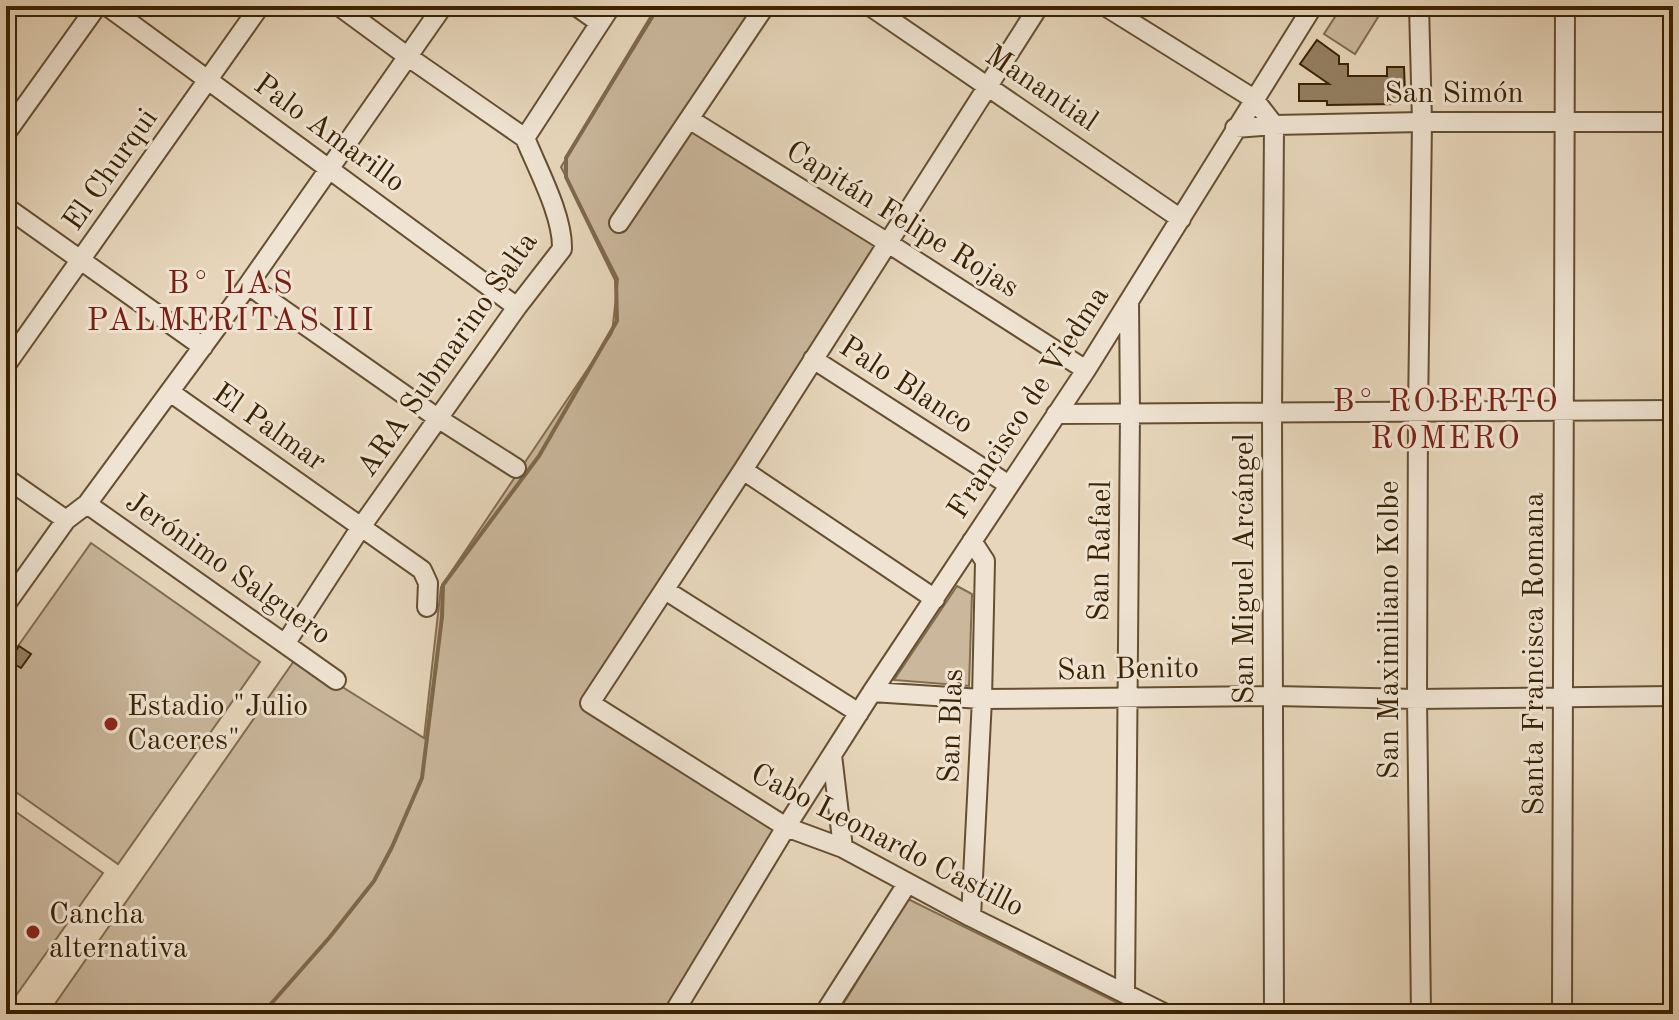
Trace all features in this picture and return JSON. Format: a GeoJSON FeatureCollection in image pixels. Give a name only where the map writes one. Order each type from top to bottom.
{"type":"FeatureCollection","features":[{"type":"Feature","properties":{"kind":"street"},"geometry":{"type":"LineString","coordinates":[[6,133],[97,6]]}},
{"type":"Feature","properties":{"kind":"street","name":"Palo Amarillo"},"geometry":{"type":"LineString","coordinates":[[107,6],[517,307]]}},
{"type":"Feature","properties":{"kind":"street","name":"El Churqui"},"geometry":{"type":"LineString","coordinates":[[6,365],[260,6]]}},
{"type":"Feature","properties":{"kind":"street"},"geometry":{"type":"LineString","coordinates":[[339,6],[525,138],[611,6]]}},
{"type":"Feature","properties":{"kind":"street"},"geometry":{"type":"LineString","coordinates":[[6,604],[66,520],[87,504],[203,347],[443,6]]}},
{"type":"Feature","properties":{"kind":"street"},"geometry":{"type":"LineString","coordinates":[[576,6],[600,23]]}},
{"type":"Feature","properties":{"kind":"street"},"geometry":{"type":"LineString","coordinates":[[619,223],[765,6]]}},
{"type":"Feature","properties":{"kind":"street","name":"Manantial"},"geometry":{"type":"LineString","coordinates":[[870,6],[1181,219]]}},
{"type":"Feature","properties":{"kind":"street"},"geometry":{"type":"LineString","coordinates":[[859,713],[665,590],[1039,6]]}},
{"type":"Feature","properties":{"kind":"street"},"geometry":{"type":"LineString","coordinates":[[1105,6],[1254,99],[1274,125]]}},
{"type":"Feature","properties":{"kind":"street","name":"Francisco de Viedma"},"geometry":{"type":"LineString","coordinates":[[673,1014],[786,827],[1086,370],[1313,6]]}},
{"type":"Feature","properties":{"kind":"street","name":"San Maximiliano Kolbe"},"geometry":{"type":"LineString","coordinates":[[1419,6],[1422,122],[1417,699],[1421,1014]]}},
{"type":"Feature","properties":{"kind":"street","name":"Santa Francisca Romana"},"geometry":{"type":"LineString","coordinates":[[1562,1014],[1565,6]]}},
{"type":"Feature","properties":{"kind":"street","name":"Capitán Felipe Rojas"},"geometry":{"type":"LineString","coordinates":[[689,119],[1086,370]]}},
{"type":"Feature","properties":{"kind":"street","name":"San Simón"},"geometry":{"type":"LineString","coordinates":[[1235,128],[1422,122],[1673,122]]}},
{"type":"Feature","properties":{"kind":"street","name":"San Miguel Arcángel"},"geometry":{"type":"LineString","coordinates":[[1274,125],[1274,1014]]}},
{"type":"Feature","properties":{"kind":"street","name":"ARA Submarino Salta"},"geometry":{"type":"LineString","coordinates":[[285,644],[361,527],[517,307],[562,249],[558,219],[525,138]]}},
{"type":"Feature","properties":{"kind":"street"},"geometry":{"type":"LineString","coordinates":[[6,207],[203,347]]}},
{"type":"Feature","properties":{"kind":"street"},"geometry":{"type":"LineString","coordinates":[[248,285],[439,419],[516,468]]}},
{"type":"Feature","properties":{"kind":"street","name":"San Rafael"},"geometry":{"type":"LineString","coordinates":[[1125,992],[1129,301]]}},
{"type":"Feature","properties":{"kind":"street","name":"Palo Blanco"},"geometry":{"type":"LineString","coordinates":[[813,359],[1009,485]]}},
{"type":"Feature","properties":{"kind":"street","name":"El Palmar"},"geometry":{"type":"LineString","coordinates":[[170,392],[422,570],[428,583],[427,607]]}},
{"type":"Feature","properties":{"kind":"street"},"geometry":{"type":"LineString","coordinates":[[1056,414],[1673,410]]}},
{"type":"Feature","properties":{"kind":"street"},"geometry":{"type":"LineString","coordinates":[[743,470],[935,599]]}},
{"type":"Feature","properties":{"kind":"street"},"geometry":{"type":"LineString","coordinates":[[6,478],[66,520]]}},
{"type":"Feature","properties":{"kind":"street","name":"Jerónimo Salguero"},"geometry":{"type":"LineString","coordinates":[[87,504],[336,680]]}},
{"type":"Feature","properties":{"kind":"street","name":"San Blas"},"geometry":{"type":"LineString","coordinates":[[971,917],[982,699],[985,561],[972,541]]}},
{"type":"Feature","properties":{"kind":"street","name":"Cabo Leonardo Castillo"},"geometry":{"type":"LineString","coordinates":[[665,590],[590,703],[786,827],[843,848],[971,917],[1125,992],[1146,1009],[1166,1014]]}},
{"type":"Feature","properties":{"kind":"street","name":"San Benito"},"geometry":{"type":"LineString","coordinates":[[872,692],[982,699],[1673,696]]}},
{"type":"Feature","properties":{"kind":"street"},"geometry":{"type":"LineString","coordinates":[[832,755],[843,848]]}},
{"type":"Feature","properties":{"kind":"street"},"geometry":{"type":"LineString","coordinates":[[824,1014],[907,884]]}},
{"type":"Feature","properties":{"kind":"shaded area"},"geometry":{"type":"Polygon","coordinates":[[[660,6],[763,6],[688,119],[882,244],[588,703],[785,828],[671,1014],[48,1014],[296,658],[424,738],[441,587],[612,333],[618,279],[561,167],[660,6]]]}},
{"type":"Feature","properties":{"kind":"shaded area"},"geometry":{"type":"Polygon","coordinates":[[[1342,6],[1385,6],[1355,54],[1324,34],[1342,6]]]}},
{"type":"Feature","properties":{"kind":"shaded area","name":"Estadio \"Julio Caceres\""},"geometry":{"type":"Polygon","coordinates":[[[91,543],[260,662],[118,864],[6,785],[6,663],[91,543]]]}},
{"type":"Feature","properties":{"kind":"shaded area"},"geometry":{"type":"Polygon","coordinates":[[[957,586],[972,594],[969,686],[894,680],[957,586]]]}},
{"type":"Feature","properties":{"kind":"shaded area","name":"Cancha alternativa"},"geometry":{"type":"Polygon","coordinates":[[[6,805],[103,873],[15,997],[6,991],[6,805]]]}},
{"type":"Feature","properties":{"kind":"shaded area"},"geometry":{"type":"Polygon","coordinates":[[[908,899],[1132,1010],[1130,1014],[837,1014],[908,899]]]}},
{"type":"Feature","properties":{"kind":"building"},"geometry":{"type":"Polygon","coordinates":[[[1317,40],[1339,56],[1339,64],[1348,64],[1348,76],[1387,76],[1387,67],[1404,67],[1405,93],[1397,93],[1398,104],[1327,105],[1327,101],[1299,101],[1299,84],[1329,84],[1300,64],[1317,40]]]}},
{"type":"Feature","properties":{"kind":"building"},"geometry":{"type":"Polygon","coordinates":[[[19,646],[31,654],[21,668],[9,661],[19,646]]]}},
{"type":"Feature","properties":{"kind":"waterway"},"geometry":{"type":"LineString","coordinates":[[262,1014],[374,881],[392,847],[422,778],[442,617],[443,585],[539,456],[617,321],[616,280],[566,177],[566,158],[658,6]]}},
{"type":"Feature","properties":{"kind":"place","name":"Estadio \"Julio Caceres\""},"geometry":{"type":"Point","coordinates":[111,724]}},
{"type":"Feature","properties":{"kind":"place","name":"Cancha alternativa"},"geometry":{"type":"Point","coordinates":[33,932]}},
{"type":"Feature","properties":{"kind":"district","name":"B° LAS PALMERITAS III"},"geometry":{"type":"Point","coordinates":[231,304]}},
{"type":"Feature","properties":{"kind":"district","name":"B° ROBERTO ROMERO"},"geometry":{"type":"Point","coordinates":[1446,422]}}]}
